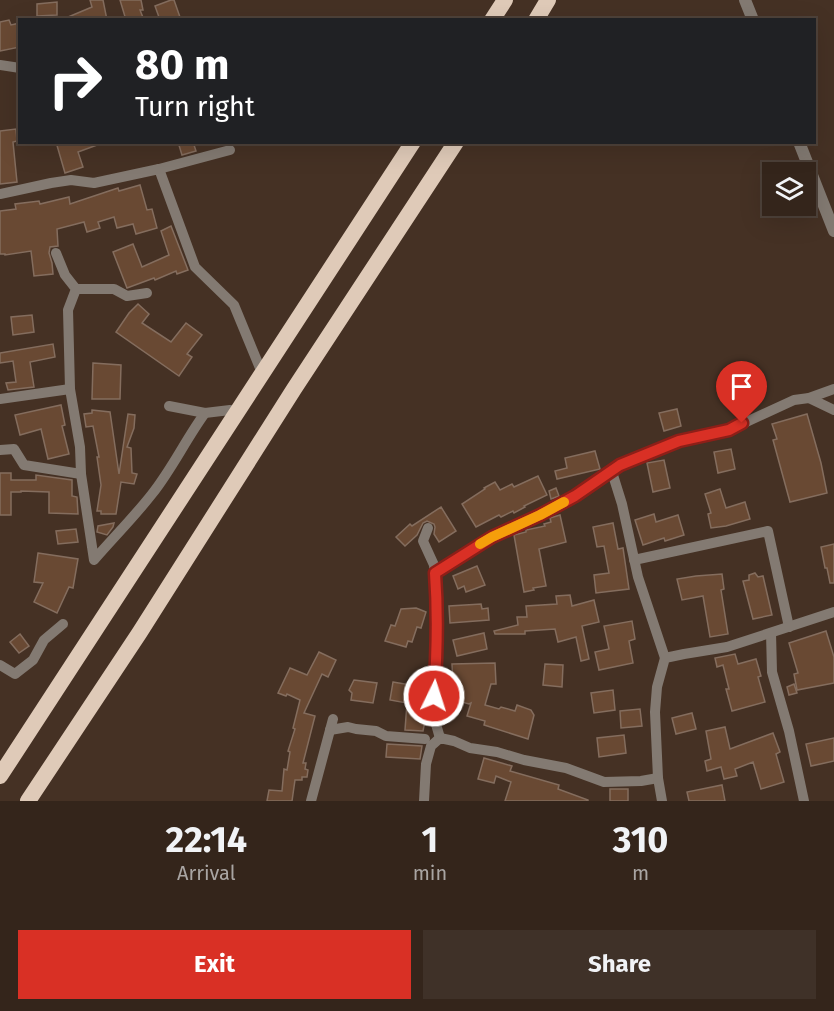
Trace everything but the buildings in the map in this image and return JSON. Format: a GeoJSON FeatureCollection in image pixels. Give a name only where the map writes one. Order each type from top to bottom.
{"type":"FeatureCollection","features":[{"type":"Feature","properties":{"kind":"highway"},"geometry":{"type":"LineString","coordinates":[[493,18],[505,0]]}},
{"type":"Feature","properties":{"kind":"highway"},"geometry":{"type":"LineString","coordinates":[[537,18],[548,0]]}},
{"type":"Feature","properties":{"kind":"highway"},"geometry":{"type":"LineString","coordinates":[[0,776],[412,144]]}},
{"type":"Feature","properties":{"kind":"highway"},"geometry":{"type":"LineString","coordinates":[[28,801],[140,632],[294,389],[455,144]]}},
{"type":"Feature","properties":{"kind":"street"},"geometry":{"type":"LineString","coordinates":[[745,0],[752,18]]}},
{"type":"Feature","properties":{"kind":"street"},"geometry":{"type":"LineString","coordinates":[[0,65],[18,68]]}},
{"type":"Feature","properties":{"kind":"street"},"geometry":{"type":"LineString","coordinates":[[800,144],[834,231]]}},
{"type":"Feature","properties":{"kind":"street"},"geometry":{"type":"LineString","coordinates":[[0,194],[71,180],[94,183],[230,150]]}},
{"type":"Feature","properties":{"kind":"street"},"geometry":{"type":"LineString","coordinates":[[159,169],[195,267],[234,305],[262,373]]}},
{"type":"Feature","properties":{"kind":"street"},"geometry":{"type":"LineString","coordinates":[[56,253],[65,275],[75,289]]}},
{"type":"Feature","properties":{"kind":"street"},"geometry":{"type":"LineString","coordinates":[[75,289],[114,290],[127,296],[147,293]]}},
{"type":"Feature","properties":{"kind":"street"},"geometry":{"type":"LineString","coordinates":[[75,289],[68,310],[69,389],[80,447],[81,474],[94,560],[153,493],[206,413]]}},
{"type":"Feature","properties":{"kind":"street"},"geometry":{"type":"LineString","coordinates":[[0,399],[69,389]]}},
{"type":"Feature","properties":{"kind":"street"},"geometry":{"type":"LineString","coordinates":[[435,573],[492,537],[575,496],[612,472],[613,469],[629,461],[679,441],[729,430],[794,400],[809,398],[834,389]]}},
{"type":"Feature","properties":{"kind":"street"},"geometry":{"type":"LineString","coordinates":[[809,398],[834,410]]}},
{"type":"Feature","properties":{"kind":"street"},"geometry":{"type":"LineString","coordinates":[[169,406],[206,413],[230,410],[236,416]]}},
{"type":"Feature","properties":{"kind":"street"},"geometry":{"type":"LineString","coordinates":[[0,450],[14,449],[24,465],[81,474]]}},
{"type":"Feature","properties":{"kind":"street"},"geometry":{"type":"LineString","coordinates":[[612,472],[622,504],[638,577],[665,658],[657,687],[655,712],[658,778],[662,801]]}},
{"type":"Feature","properties":{"kind":"street"},"geometry":{"type":"LineString","coordinates":[[428,528],[423,541],[434,565],[435,573],[437,602],[433,714],[440,738]]}},
{"type":"Feature","properties":{"kind":"street"},"geometry":{"type":"LineString","coordinates":[[634,560],[768,531],[789,627]]}},
{"type":"Feature","properties":{"kind":"street"},"geometry":{"type":"LineString","coordinates":[[665,658],[727,647],[834,612]]}},
{"type":"Feature","properties":{"kind":"street"},"geometry":{"type":"LineString","coordinates":[[0,665],[15,674],[33,660],[45,640],[63,624]]}},
{"type":"Feature","properties":{"kind":"street"},"geometry":{"type":"LineString","coordinates":[[771,633],[772,672],[789,731],[804,801]]}},
{"type":"Feature","properties":{"kind":"street"},"geometry":{"type":"LineString","coordinates":[[310,801],[331,724],[376,731],[386,736],[425,739]]}},
{"type":"Feature","properties":{"kind":"street"},"geometry":{"type":"LineString","coordinates":[[440,738],[470,748],[566,768],[604,782],[658,778]]}},
{"type":"Feature","properties":{"kind":"street"},"geometry":{"type":"LineString","coordinates":[[424,801],[426,765],[431,746],[440,738]]}},
{"type":"Feature","properties":{"kind":"slow traffic"},"geometry":{"type":"LineString","coordinates":[[480,544],[564,502]]}},
{"type":"Feature","properties":{"kind":"route"},"geometry":{"type":"LineString","coordinates":[[434,696],[437,602],[435,573],[492,537],[575,496],[620,465],[679,441],[729,430],[742,423]]}}]}
